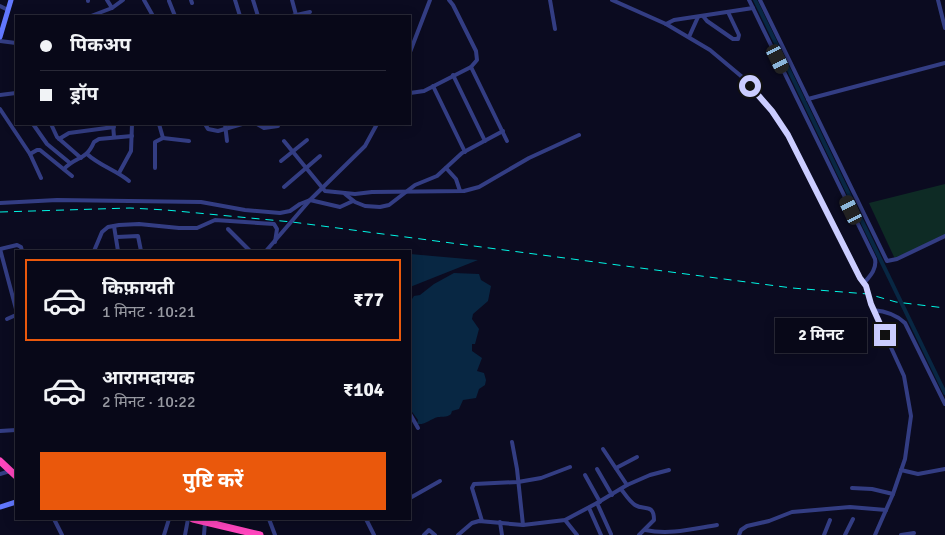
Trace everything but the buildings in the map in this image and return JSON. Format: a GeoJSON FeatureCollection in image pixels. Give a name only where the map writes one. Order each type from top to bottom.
{"type":"FeatureCollection","features":[{"type":"Feature","properties":{"kind":"highway"},"geometry":{"type":"LineString","coordinates":[[0,461],[13,474]]}},
{"type":"Feature","properties":{"kind":"highway"},"geometry":{"type":"LineString","coordinates":[[196,520],[237,532],[260,535]]}},
{"type":"Feature","properties":{"kind":"street"},"geometry":{"type":"LineString","coordinates":[[0,37],[11,0]]}},
{"type":"Feature","properties":{"kind":"street"},"geometry":{"type":"LineString","coordinates":[[107,0],[112,8]]}},
{"type":"Feature","properties":{"kind":"street"},"geometry":{"type":"LineString","coordinates":[[94,15],[112,8],[122,0]]}},
{"type":"Feature","properties":{"kind":"street"},"geometry":{"type":"LineString","coordinates":[[144,0],[152,15]]}},
{"type":"Feature","properties":{"kind":"street"},"geometry":{"type":"LineString","coordinates":[[170,0],[175,15]]}},
{"type":"Feature","properties":{"kind":"street"},"geometry":{"type":"LineString","coordinates":[[235,0],[240,15]]}},
{"type":"Feature","properties":{"kind":"street"},"geometry":{"type":"LineString","coordinates":[[253,0],[258,15]]}},
{"type":"Feature","properties":{"kind":"street"},"geometry":{"type":"LineString","coordinates":[[292,0],[294,15]]}},
{"type":"Feature","properties":{"kind":"street"},"geometry":{"type":"LineString","coordinates":[[411,49],[430,0]]}},
{"type":"Feature","properties":{"kind":"street"},"geometry":{"type":"LineString","coordinates":[[411,93],[424,91],[471,66],[477,60],[477,55],[449,0]]}},
{"type":"Feature","properties":{"kind":"street"},"geometry":{"type":"LineString","coordinates":[[550,0],[555,29]]}},
{"type":"Feature","properties":{"kind":"street"},"geometry":{"type":"LineString","coordinates":[[612,0],[666,24],[710,50],[741,76],[760,96],[772,111],[800,158],[864,283],[873,310],[904,376],[910,404],[910,427],[901,470],[894,494],[874,535]]}},
{"type":"Feature","properties":{"kind":"street"},"geometry":{"type":"LineString","coordinates":[[749,0],[875,259],[874,270],[864,283]]}},
{"type":"Feature","properties":{"kind":"street"},"geometry":{"type":"LineString","coordinates":[[760,0],[887,262],[945,236]]}},
{"type":"Feature","properties":{"kind":"street"},"geometry":{"type":"LineString","coordinates":[[938,0],[945,28]]}},
{"type":"Feature","properties":{"kind":"street"},"geometry":{"type":"LineString","coordinates":[[0,6],[8,10]]}},
{"type":"Feature","properties":{"kind":"street"},"geometry":{"type":"LineString","coordinates":[[666,24],[674,20],[753,8]]}},
{"type":"Feature","properties":{"kind":"street"},"geometry":{"type":"LineString","coordinates":[[106,11],[108,15]]}},
{"type":"Feature","properties":{"kind":"street"},"geometry":{"type":"LineString","coordinates":[[298,15],[310,12]]}},
{"type":"Feature","properties":{"kind":"street"},"geometry":{"type":"LineString","coordinates":[[701,16],[734,39],[738,39],[739,35],[728,12]]}},
{"type":"Feature","properties":{"kind":"street"},"geometry":{"type":"LineString","coordinates":[[689,37],[701,16]]}},
{"type":"Feature","properties":{"kind":"street"},"geometry":{"type":"LineString","coordinates":[[0,41],[15,43]]}},
{"type":"Feature","properties":{"kind":"street"},"geometry":{"type":"LineString","coordinates":[[808,99],[945,64]]}},
{"type":"Feature","properties":{"kind":"street"},"geometry":{"type":"LineString","coordinates":[[471,66],[507,141]]}},
{"type":"Feature","properties":{"kind":"street"},"geometry":{"type":"LineString","coordinates":[[453,75],[484,141]]}},
{"type":"Feature","properties":{"kind":"street"},"geometry":{"type":"LineString","coordinates":[[433,86],[465,152]]}},
{"type":"Feature","properties":{"kind":"street"},"geometry":{"type":"LineString","coordinates":[[0,95],[15,93]]}},
{"type":"Feature","properties":{"kind":"street"},"geometry":{"type":"LineString","coordinates":[[0,109],[30,154],[41,178]]}},
{"type":"Feature","properties":{"kind":"street"},"geometry":{"type":"LineString","coordinates":[[34,125],[47,144],[70,163]]}},
{"type":"Feature","properties":{"kind":"street"},"geometry":{"type":"LineString","coordinates":[[51,125],[59,139],[81,158]]}},
{"type":"Feature","properties":{"kind":"street"},"geometry":{"type":"LineString","coordinates":[[59,139],[69,133],[114,125],[114,137]]}},
{"type":"Feature","properties":{"kind":"street"},"geometry":{"type":"LineString","coordinates":[[119,173],[130,151],[132,125]]}},
{"type":"Feature","properties":{"kind":"street"},"geometry":{"type":"LineString","coordinates":[[160,125],[163,138]]}},
{"type":"Feature","properties":{"kind":"street"},"geometry":{"type":"LineString","coordinates":[[206,125],[208,129],[212,130],[225,126],[227,141]]}},
{"type":"Feature","properties":{"kind":"street"},"geometry":{"type":"LineString","coordinates":[[260,125],[264,128],[278,126]]}},
{"type":"Feature","properties":{"kind":"street"},"geometry":{"type":"LineString","coordinates":[[267,250],[310,200],[365,146],[376,125]]}},
{"type":"Feature","properties":{"kind":"street"},"geometry":{"type":"LineString","coordinates":[[345,194],[353,201],[365,206],[380,207],[394,202],[404,192],[437,176],[456,157],[503,131]]}},
{"type":"Feature","properties":{"kind":"street"},"geometry":{"type":"LineString","coordinates":[[284,141],[322,189],[345,194],[460,191],[479,187],[529,158],[579,135]]}},
{"type":"Feature","properties":{"kind":"street"},"geometry":{"type":"LineString","coordinates":[[64,169],[70,163],[87,154],[95,141],[99,139],[132,136]]}},
{"type":"Feature","properties":{"kind":"street"},"geometry":{"type":"LineString","coordinates":[[155,168],[155,142],[163,138],[189,141]]}},
{"type":"Feature","properties":{"kind":"street"},"geometry":{"type":"LineString","coordinates":[[281,161],[307,140]]}},
{"type":"Feature","properties":{"kind":"street"},"geometry":{"type":"LineString","coordinates":[[30,154],[39,149],[72,176]]}},
{"type":"Feature","properties":{"kind":"street"},"geometry":{"type":"LineString","coordinates":[[87,154],[129,181]]}},
{"type":"Feature","properties":{"kind":"street"},"geometry":{"type":"LineString","coordinates":[[284,187],[320,156]]}},
{"type":"Feature","properties":{"kind":"street"},"geometry":{"type":"LineString","coordinates":[[446,168],[456,179],[460,191]]}},
{"type":"Feature","properties":{"kind":"street"},"geometry":{"type":"LineString","coordinates":[[0,203],[57,200],[201,202],[245,210],[280,212],[290,211],[310,200],[340,207],[353,201]]}},
{"type":"Feature","properties":{"kind":"street"},"geometry":{"type":"LineString","coordinates":[[94,250],[102,232],[108,227],[139,224],[197,228],[215,220],[274,224],[277,229],[275,242]]}},
{"type":"Feature","properties":{"kind":"street"},"geometry":{"type":"LineString","coordinates":[[114,226],[118,250]]}},
{"type":"Feature","properties":{"kind":"street"},"geometry":{"type":"LineString","coordinates":[[228,228],[249,250]]}},
{"type":"Feature","properties":{"kind":"street"},"geometry":{"type":"LineString","coordinates":[[116,237],[138,236],[141,250]]}},
{"type":"Feature","properties":{"kind":"street"},"geometry":{"type":"LineString","coordinates":[[15,305],[0,249],[17,245],[21,247],[22,250]]}},
{"type":"Feature","properties":{"kind":"street"},"geometry":{"type":"LineString","coordinates":[[873,310],[898,318],[904,323],[945,404]]}},
{"type":"Feature","properties":{"kind":"street"},"geometry":{"type":"LineString","coordinates":[[7,319],[15,316]]}},
{"type":"Feature","properties":{"kind":"street"},"geometry":{"type":"LineString","coordinates":[[411,416],[418,428]]}},
{"type":"Feature","properties":{"kind":"street"},"geometry":{"type":"LineString","coordinates":[[0,431],[15,430]]}},
{"type":"Feature","properties":{"kind":"street"},"geometry":{"type":"LineString","coordinates":[[512,442],[523,525]]}},
{"type":"Feature","properties":{"kind":"street"},"geometry":{"type":"LineString","coordinates":[[603,449],[627,485]]}},
{"type":"Feature","properties":{"kind":"street"},"geometry":{"type":"LineString","coordinates":[[616,468],[637,457]]}},
{"type":"Feature","properties":{"kind":"street"},"geometry":{"type":"LineString","coordinates":[[482,521],[472,486],[542,478],[570,467]]}},
{"type":"Feature","properties":{"kind":"street"},"geometry":{"type":"LineString","coordinates":[[597,469],[612,495]]}},
{"type":"Feature","properties":{"kind":"street"},"geometry":{"type":"LineString","coordinates":[[901,470],[918,474],[945,469]]}},
{"type":"Feature","properties":{"kind":"street"},"geometry":{"type":"LineString","coordinates":[[458,535],[472,523],[482,521],[523,525],[564,520],[598,503],[627,485],[650,475],[669,470]]}},
{"type":"Feature","properties":{"kind":"street"},"geometry":{"type":"LineString","coordinates":[[0,474],[13,474]]}},
{"type":"Feature","properties":{"kind":"street"},"geometry":{"type":"LineString","coordinates":[[585,476],[611,534]]}},
{"type":"Feature","properties":{"kind":"street"},"geometry":{"type":"LineString","coordinates":[[411,497],[440,481]]}},
{"type":"Feature","properties":{"kind":"street"},"geometry":{"type":"LineString","coordinates":[[852,488],[865,488],[894,494]]}},
{"type":"Feature","properties":{"kind":"street"},"geometry":{"type":"LineString","coordinates":[[621,489],[636,506],[648,508],[653,512],[654,520],[639,535]]}},
{"type":"Feature","properties":{"kind":"street"},"geometry":{"type":"LineString","coordinates":[[0,507],[15,502]]}},
{"type":"Feature","properties":{"kind":"street"},"geometry":{"type":"LineString","coordinates":[[739,535],[741,530],[747,526],[769,521],[792,512],[850,507],[886,510]]}},
{"type":"Feature","properties":{"kind":"street"},"geometry":{"type":"LineString","coordinates":[[588,508],[601,535]]}},
{"type":"Feature","properties":{"kind":"street"},"geometry":{"type":"LineString","coordinates":[[845,535],[854,519]]}},
{"type":"Feature","properties":{"kind":"street"},"geometry":{"type":"LineString","coordinates":[[54,520],[62,535]]}},
{"type":"Feature","properties":{"kind":"street"},"geometry":{"type":"LineString","coordinates":[[164,535],[169,520]]}},
{"type":"Feature","properties":{"kind":"street"},"geometry":{"type":"LineString","coordinates":[[185,535],[188,520]]}},
{"type":"Feature","properties":{"kind":"street"},"geometry":{"type":"LineString","coordinates":[[269,520],[275,535]]}},
{"type":"Feature","properties":{"kind":"street"},"geometry":{"type":"LineString","coordinates":[[366,520],[374,535]]}},
{"type":"Feature","properties":{"kind":"street"},"geometry":{"type":"LineString","coordinates":[[564,520],[577,535]]}},
{"type":"Feature","properties":{"kind":"street"},"geometry":{"type":"LineString","coordinates":[[824,535],[830,520]]}},
{"type":"Feature","properties":{"kind":"street"},"geometry":{"type":"LineString","coordinates":[[204,535],[205,522]]}},
{"type":"Feature","properties":{"kind":"street"},"geometry":{"type":"LineString","coordinates":[[500,522],[502,535]]}},
{"type":"Feature","properties":{"kind":"street"},"geometry":{"type":"LineString","coordinates":[[645,530],[657,533],[694,532],[717,525]]}},
{"type":"Feature","properties":{"kind":"street"},"geometry":{"type":"LineString","coordinates":[[424,535],[429,530],[435,535]]}},
{"type":"Feature","properties":{"kind":"street"},"geometry":{"type":"LineString","coordinates":[[901,535],[914,533]]}},
{"type":"Feature","properties":{"kind":"green space"},"geometry":{"type":"Polygon","coordinates":[[[945,184],[945,237],[895,259],[869,203],[945,184]]]}},
{"type":"Feature","properties":{"kind":"water"},"geometry":{"type":"Polygon","coordinates":[[[411,254],[478,260],[411,287],[411,254]]]}},
{"type":"Feature","properties":{"kind":"water"},"geometry":{"type":"Polygon","coordinates":[[[454,273],[479,274],[481,280],[491,286],[488,301],[473,314],[472,319],[479,329],[475,344],[472,344],[472,351],[482,358],[477,371],[484,373],[486,380],[485,385],[479,389],[476,398],[463,400],[459,409],[452,411],[449,415],[438,417],[423,424],[417,424],[418,420],[411,410],[411,300],[414,296],[420,295],[434,284],[454,273]]]}},
{"type":"Feature","properties":{"kind":"waterway"},"geometry":{"type":"LineString","coordinates":[[755,0],[945,393]]}},
{"type":"Feature","properties":{"kind":"railway"},"geometry":{"type":"LineString","coordinates":[[0,212],[130,208],[292,222],[792,288],[868,294],[896,302],[945,308]]}},
{"type":"Feature","properties":{"kind":"route"},"geometry":{"type":"LineString","coordinates":[[750,86],[772,111],[788,135],[860,278],[866,286],[871,304],[885,335]]}}]}
